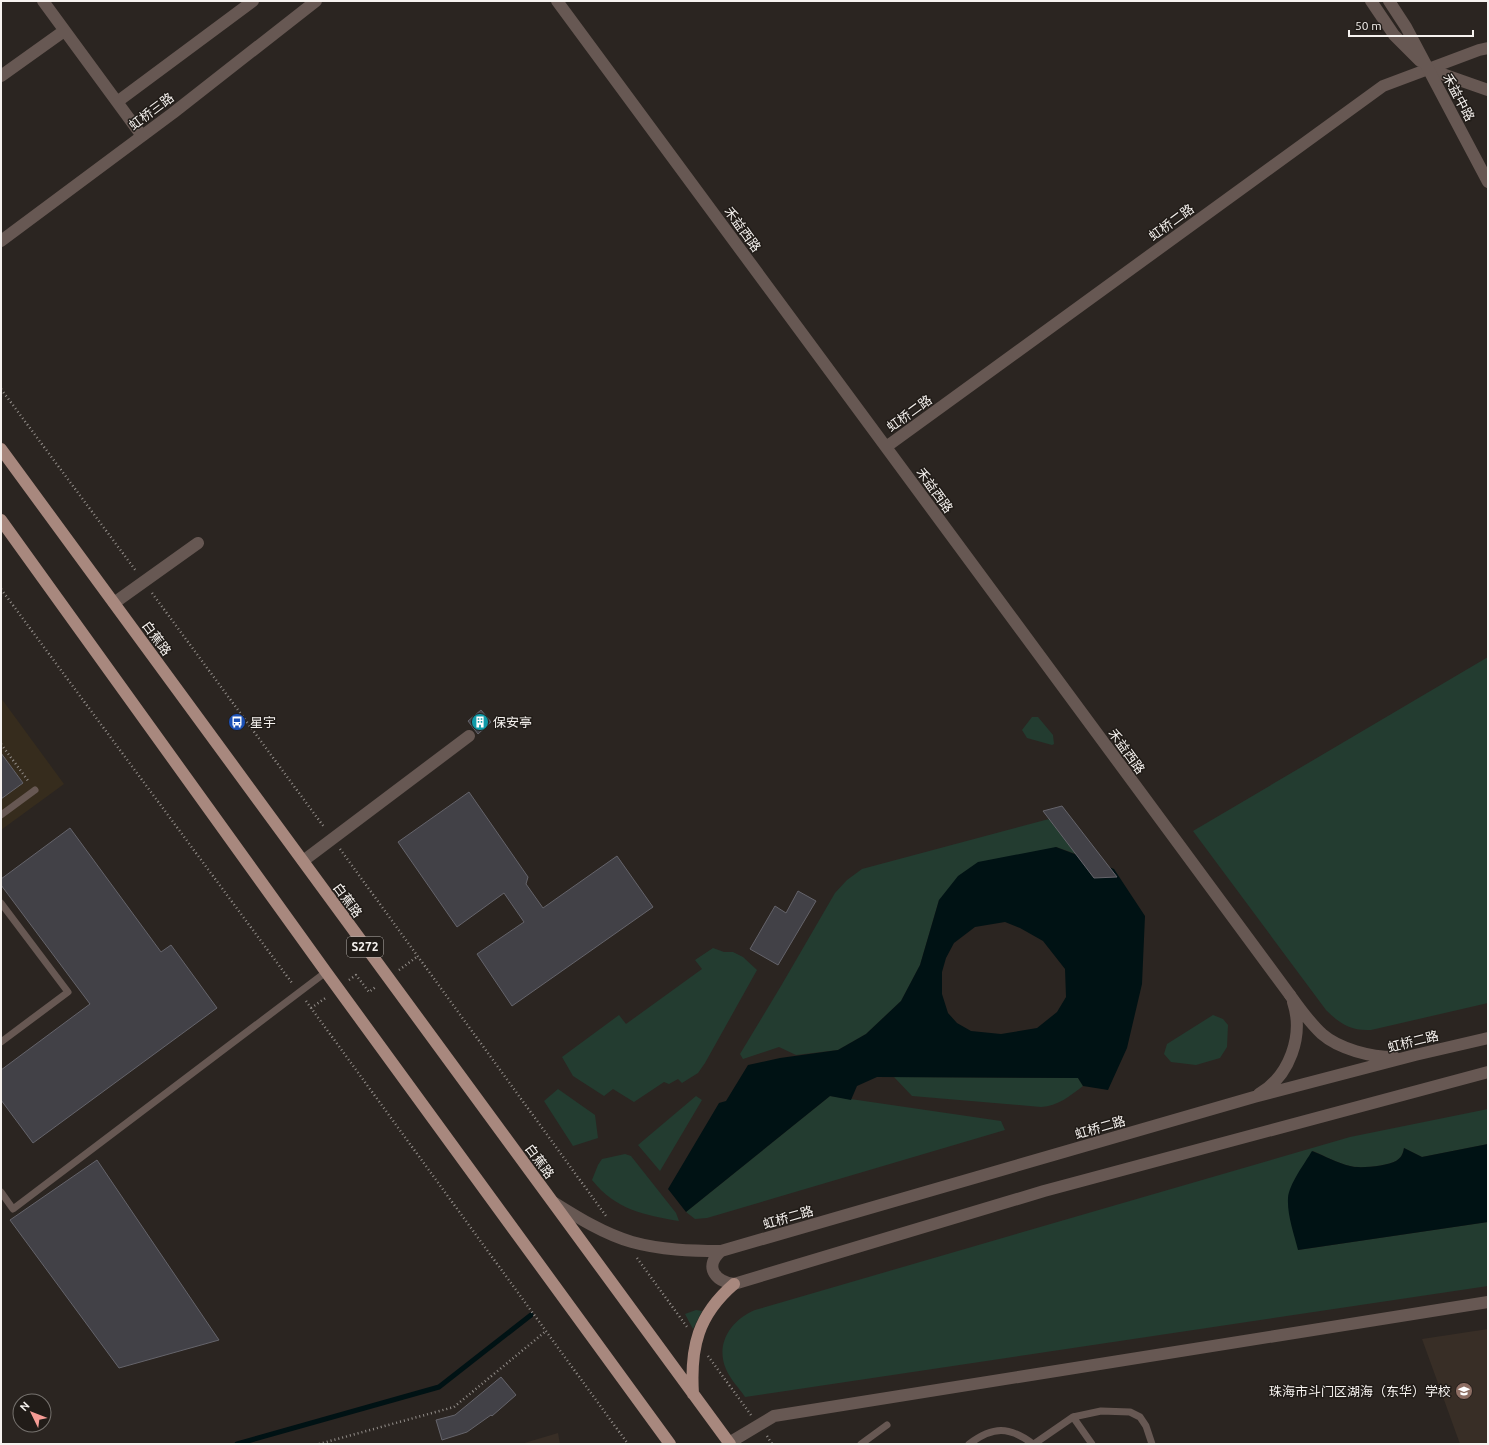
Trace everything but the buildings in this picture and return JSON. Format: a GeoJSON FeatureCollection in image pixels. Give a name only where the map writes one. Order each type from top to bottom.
{"type":"FeatureCollection","features":[{"type":"Feature","properties":{"kind":"main road","name":"白蕉路"},"geometry":{"type":"LineString","coordinates":[[1,450],[729,1444]]}},
{"type":"Feature","properties":{"kind":"main road"},"geometry":{"type":"LineString","coordinates":[[1,520],[326,972],[670,1444]]}},
{"type":"Feature","properties":{"kind":"main road"},"geometry":{"type":"LineString","coordinates":[[693,1394],[692,1378],[698,1332],[713,1305],[734,1284]]}},
{"type":"Feature","properties":{"kind":"street"},"geometry":{"type":"LineString","coordinates":[[43,1],[142,136]]}},
{"type":"Feature","properties":{"kind":"street"},"geometry":{"type":"LineString","coordinates":[[117,102],[253,1]]}},
{"type":"Feature","properties":{"kind":"street","name":"虹桥三路"},"geometry":{"type":"LineString","coordinates":[[1,241],[142,136],[316,1]]}},
{"type":"Feature","properties":{"kind":"street","name":"禾益西路"},"geometry":{"type":"LineString","coordinates":[[557,1],[1311,1023],[1323,1035],[1355,1051],[1392,1057],[1415,1055]]}},
{"type":"Feature","properties":{"kind":"street","name":"禾益中路"},"geometry":{"type":"LineString","coordinates":[[1371,1],[1394,35],[1428,69]]}},
{"type":"Feature","properties":{"kind":"street","name":"禾益中路"},"geometry":{"type":"LineString","coordinates":[[1389,1],[1406,27],[1488,182]]}},
{"type":"Feature","properties":{"kind":"street"},"geometry":{"type":"LineString","coordinates":[[1,76],[64,31]]}},
{"type":"Feature","properties":{"kind":"street","name":"虹桥二路"},"geometry":{"type":"LineString","coordinates":[[886,447],[1383,86],[1488,48]]}},
{"type":"Feature","properties":{"kind":"street"},"geometry":{"type":"LineString","coordinates":[[1428,69],[1488,90]]}},
{"type":"Feature","properties":{"kind":"street"},"geometry":{"type":"LineString","coordinates":[[114,603],[198,543]]}},
{"type":"Feature","properties":{"kind":"street"},"geometry":{"type":"LineString","coordinates":[[302,861],[469,736]]}},
{"type":"Feature","properties":{"kind":"street"},"geometry":{"type":"LineString","coordinates":[[1254,1097],[1267,1090],[1277,1079],[1292,1054],[1296,1037],[1297,1022],[1295,1009],[1290,995]]}},
{"type":"Feature","properties":{"kind":"street","name":"虹桥二路"},"geometry":{"type":"LineString","coordinates":[[552,1201],[590,1224],[632,1241],[676,1249],[721,1251],[1254,1097],[1415,1055],[1488,1038]]}},
{"type":"Feature","properties":{"kind":"street"},"geometry":{"type":"LineString","coordinates":[[721,1251],[714,1259],[712,1271],[721,1281],[734,1284],[1044,1192],[1488,1072]]}},
{"type":"Feature","properties":{"kind":"street"},"geometry":{"type":"LineString","coordinates":[[729,1444],[774,1416],[1488,1302]]}},
{"type":"Feature","properties":{"kind":"lane"},"geometry":{"type":"LineString","coordinates":[[1,815],[35,790]]}},
{"type":"Feature","properties":{"kind":"lane"},"geometry":{"type":"LineString","coordinates":[[1,903],[68,992],[1,1042]]}},
{"type":"Feature","properties":{"kind":"lane"},"geometry":{"type":"LineString","coordinates":[[1,1192],[14,1209],[326,972]]}},
{"type":"Feature","properties":{"kind":"lane"},"geometry":{"type":"LineString","coordinates":[[969,1444],[981,1436],[995,1430],[1009,1430],[1023,1436],[1034,1444],[1073,1417],[1101,1411],[1130,1412],[1140,1417],[1146,1426],[1152,1444]]}},
{"type":"Feature","properties":{"kind":"lane"},"geometry":{"type":"LineString","coordinates":[[1073,1417],[1092,1444]]}},
{"type":"Feature","properties":{"kind":"lane"},"geometry":{"type":"LineString","coordinates":[[861,1444],[887,1424]]}},
{"type":"Feature","properties":{"kind":"path"},"geometry":{"type":"LineString","coordinates":[[1,389],[418,956],[608,1219]]}},
{"type":"Feature","properties":{"kind":"path"},"geometry":{"type":"LineString","coordinates":[[1,590],[311,1008],[628,1444]]}},
{"type":"Feature","properties":{"kind":"path"},"geometry":{"type":"LineString","coordinates":[[1,744],[35,790]]}},
{"type":"Feature","properties":{"kind":"path"},"geometry":{"type":"LineString","coordinates":[[311,1008],[356,975],[369,992],[418,956]]}},
{"type":"Feature","properties":{"kind":"path"},"geometry":{"type":"LineString","coordinates":[[636,1257],[772,1444]]}},
{"type":"Feature","properties":{"kind":"path"},"geometry":{"type":"LineString","coordinates":[[319,1444],[454,1407],[546,1331]]}},
{"type":"Feature","properties":{"kind":"shaded area"},"geometry":{"type":"Polygon","coordinates":[[[1,698],[64,784],[1,830],[1,698]]]}},
{"type":"Feature","properties":{"kind":"shaded area"},"geometry":{"type":"Polygon","coordinates":[[[1056,847],[1114,869],[1145,916],[1142,984],[1127,1048],[1108,1090],[1083,1086],[1078,1078],[877,1077],[857,1086],[851,1100],[830,1096],[686,1212],[668,1189],[719,1103],[726,1101],[748,1065],[780,1058],[838,1050],[866,1034],[901,1001],[920,965],[939,900],[958,876],[978,862],[1056,847]],[[1005,922],[975,927],[954,943],[946,958],[942,972],[942,994],[948,1013],[957,1023],[971,1031],[1001,1034],[1037,1028],[1057,1012],[1066,997],[1065,969],[1043,941],[1020,928],[1005,922]]]}},
{"type":"Feature","properties":{"kind":"shaded area"},"geometry":{"type":"Polygon","coordinates":[[[1488,1144],[1488,1222],[1298,1250],[1290,1218],[1288,1198],[1294,1180],[1312,1151],[1345,1165],[1366,1167],[1380,1166],[1396,1161],[1402,1156],[1404,1148],[1422,1157],[1488,1144]]]}},
{"type":"Feature","properties":{"kind":"shaded area","name":"珠海市斗门区湖海（东华）学校"},"geometry":{"type":"Polygon","coordinates":[[[1488,1329],[1488,1444],[1460,1444],[1422,1339],[1488,1329]]]}},
{"type":"Feature","properties":{"kind":"shaded area"},"geometry":{"type":"Polygon","coordinates":[[[558,1433],[560,1444],[521,1444],[558,1433]]]}},
{"type":"Feature","properties":{"kind":"green space"},"geometry":{"type":"Polygon","coordinates":[[[1488,657],[1488,1003],[1371,1030],[1346,1026],[1326,1010],[1193,831],[1488,657]]]}},
{"type":"Feature","properties":{"kind":"green space"},"geometry":{"type":"Polygon","coordinates":[[[1032,717],[1038,717],[1053,735],[1054,744],[1052,745],[1027,738],[1022,730],[1032,717]]]}},
{"type":"Feature","properties":{"kind":"green space"},"geometry":{"type":"Polygon","coordinates":[[[1049,819],[1076,854],[1056,847],[939,900],[920,965],[901,1001],[866,1034],[838,1050],[796,1055],[779,1047],[743,1059],[740,1054],[835,893],[847,880],[862,869],[1049,819]]]}},
{"type":"Feature","properties":{"kind":"green space"},"geometry":{"type":"Polygon","coordinates":[[[713,948],[724,952],[733,952],[743,957],[757,970],[698,1073],[682,1083],[678,1079],[669,1084],[664,1082],[634,1102],[613,1089],[604,1096],[573,1076],[562,1057],[619,1015],[626,1024],[702,969],[695,960],[713,948]]]}},
{"type":"Feature","properties":{"kind":"green space"},"geometry":{"type":"Polygon","coordinates":[[[1213,1015],[1223,1019],[1228,1025],[1227,1047],[1220,1058],[1196,1065],[1171,1062],[1164,1054],[1167,1044],[1213,1015]]]}},
{"type":"Feature","properties":{"kind":"green space"},"geometry":{"type":"Polygon","coordinates":[[[894,1077],[1078,1078],[1083,1086],[1058,1103],[1041,1107],[912,1096],[894,1077]]]}},
{"type":"Feature","properties":{"kind":"green space"},"geometry":{"type":"Polygon","coordinates":[[[558,1089],[595,1115],[598,1138],[573,1146],[544,1101],[558,1089]]]}},
{"type":"Feature","properties":{"kind":"green space"},"geometry":{"type":"Polygon","coordinates":[[[696,1096],[702,1100],[660,1171],[638,1145],[696,1096]]]}},
{"type":"Feature","properties":{"kind":"green space"},"geometry":{"type":"Polygon","coordinates":[[[830,1096],[1001,1121],[1005,1130],[707,1218],[695,1219],[686,1212],[830,1096]]]}},
{"type":"Feature","properties":{"kind":"green space"},"geometry":{"type":"Polygon","coordinates":[[[1488,1109],[1488,1144],[1422,1157],[1404,1148],[1402,1156],[1392,1163],[1366,1167],[1345,1165],[1313,1151],[1298,1250],[1488,1222],[1488,1286],[745,1397],[732,1380],[726,1369],[723,1360],[723,1351],[727,1334],[732,1326],[746,1314],[755,1310],[1350,1137],[1488,1109]]]}},
{"type":"Feature","properties":{"kind":"green space"},"geometry":{"type":"Polygon","coordinates":[[[625,1154],[631,1156],[676,1213],[679,1221],[631,1210],[611,1198],[592,1180],[602,1159],[625,1154]]]}},
{"type":"Feature","properties":{"kind":"green space"},"geometry":{"type":"Polygon","coordinates":[[[696,1310],[702,1311],[693,1329],[685,1314],[696,1310]]]}},
{"type":"Feature","properties":{"kind":"waterway"},"geometry":{"type":"LineString","coordinates":[[237,1444],[439,1387],[531,1315]]}},
{"type":"Feature","properties":{"kind":"place","name":"星宇"},"geometry":{"type":"Point","coordinates":[237,722]}},
{"type":"Feature","properties":{"kind":"place","name":"保安亭"},"geometry":{"type":"Point","coordinates":[480,722]}},
{"type":"Feature","properties":{"kind":"place","name":"珠海市斗门区湖海（东华）学校"},"geometry":{"type":"Point","coordinates":[1464,1391]}}]}
